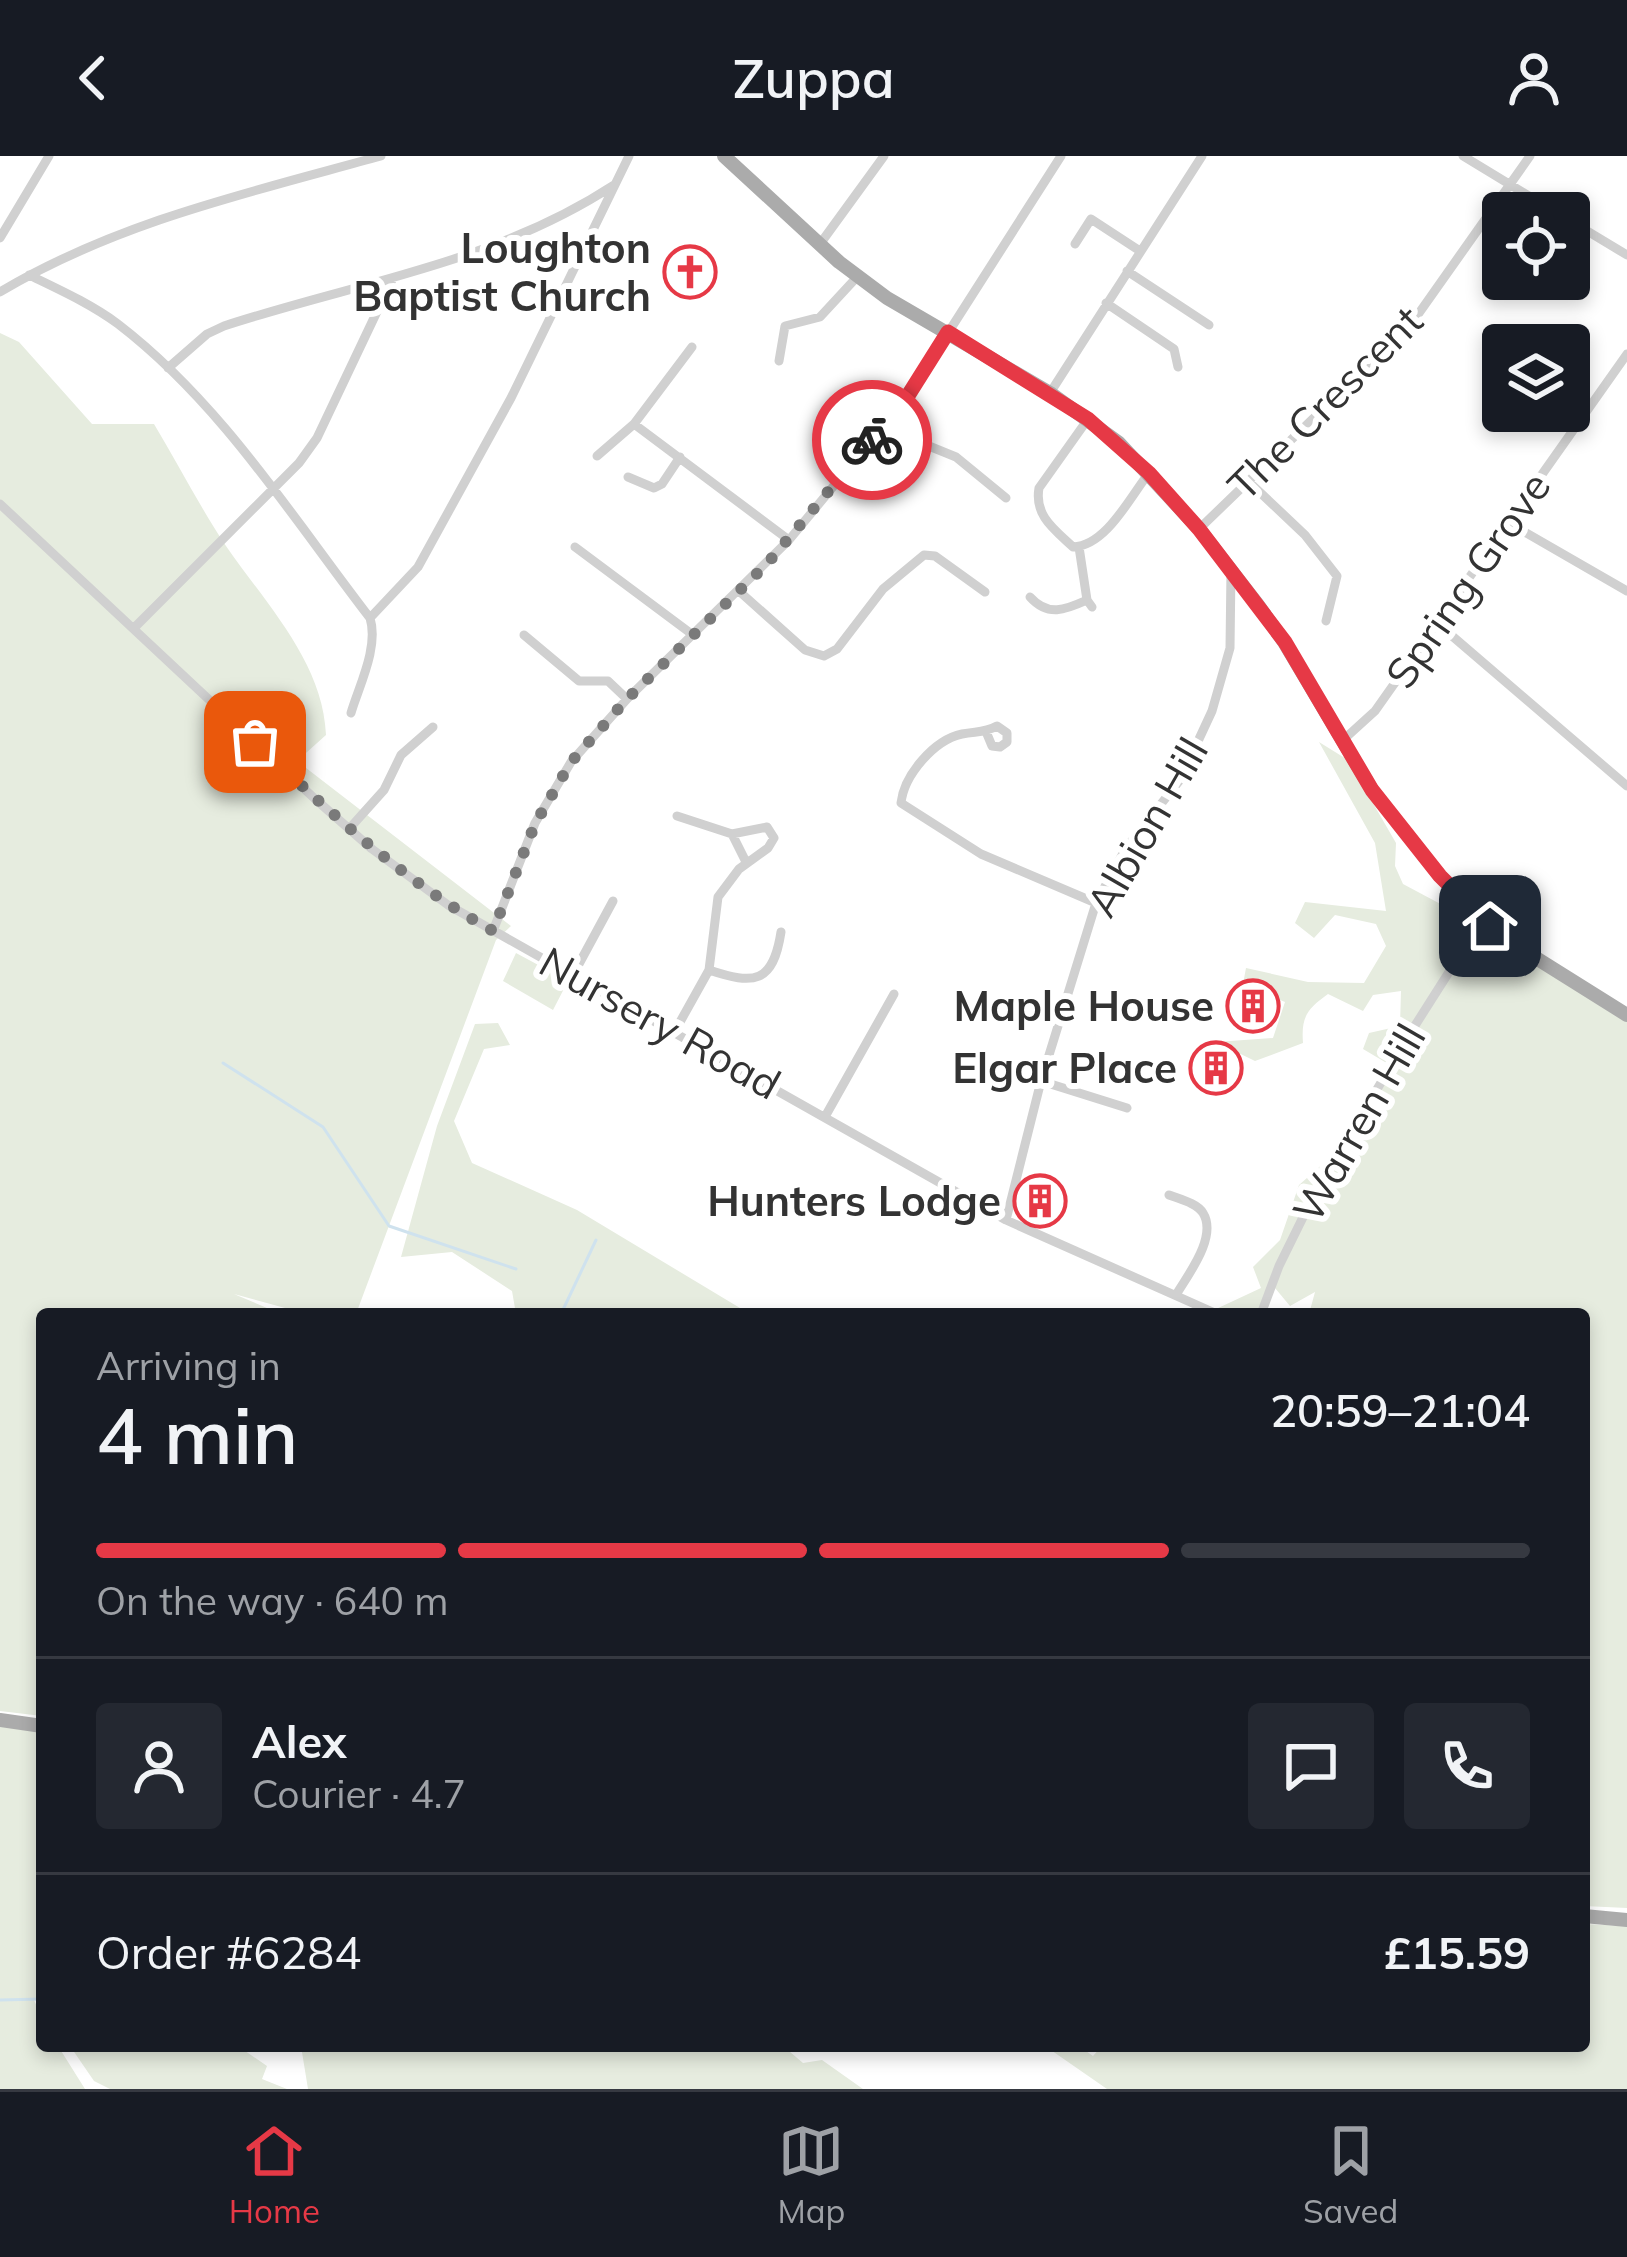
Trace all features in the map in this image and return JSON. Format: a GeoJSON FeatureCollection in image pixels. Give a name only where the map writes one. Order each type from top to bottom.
{"type":"FeatureCollection","features":[{"type":"Feature","properties":{"kind":"main road"},"geometry":{"type":"LineString","coordinates":[[724,156],[857,277],[1050,393],[1088,419],[1149,473],[1199,529],[1285,642],[1372,790],[1408,838],[1490,926],[1566,980],[1627,1015]]}},
{"type":"Feature","properties":{"kind":"main road"},"geometry":{"type":"LineString","coordinates":[[0,1720],[36,1725]]}},
{"type":"Feature","properties":{"kind":"main road"},"geometry":{"type":"LineString","coordinates":[[1590,1917],[1627,1920]]}},
{"type":"Feature","properties":{"kind":"street"},"geometry":{"type":"LineString","coordinates":[[0,238],[50,156]]}},
{"type":"Feature","properties":{"kind":"street"},"geometry":{"type":"LineString","coordinates":[[0,292],[126,231],[381,156]]}},
{"type":"Feature","properties":{"kind":"street"},"geometry":{"type":"LineString","coordinates":[[370,619],[418,567],[511,398],[629,156]]}},
{"type":"Feature","properties":{"kind":"street"},"geometry":{"type":"LineString","coordinates":[[820,244],[884,156]]}},
{"type":"Feature","properties":{"kind":"street"},"geometry":{"type":"LineString","coordinates":[[493,931],[547,798],[571,762],[627,699],[789,540],[909,394],[1061,156]]}},
{"type":"Feature","properties":{"kind":"street"},"geometry":{"type":"LineString","coordinates":[[1050,393],[1202,156]]}},
{"type":"Feature","properties":{"kind":"street"},"geometry":{"type":"LineString","coordinates":[[1463,156],[1522,192]]}},
{"type":"Feature","properties":{"kind":"street","name":"The Crescent"},"geometry":{"type":"LineString","coordinates":[[1199,529],[1412,323],[1530,156]]}},
{"type":"Feature","properties":{"kind":"street"},"geometry":{"type":"LineString","coordinates":[[168,368],[207,334],[224,326],[392,280],[525,234],[567,216],[615,184]]}},
{"type":"Feature","properties":{"kind":"street"},"geometry":{"type":"LineString","coordinates":[[1075,244],[1091,218],[1140,251]]}},
{"type":"Feature","properties":{"kind":"street"},"geometry":{"type":"LineString","coordinates":[[1590,233],[1627,255]]}},
{"type":"Feature","properties":{"kind":"street"},"geometry":{"type":"LineString","coordinates":[[1127,271],[1209,325]]}},
{"type":"Feature","properties":{"kind":"street"},"geometry":{"type":"LineString","coordinates":[[29,275],[118,324],[168,368],[230,434],[370,619],[368,660],[350,713]]}},
{"type":"Feature","properties":{"kind":"street"},"geometry":{"type":"LineString","coordinates":[[779,361],[785,326],[820,317],[857,277]]}},
{"type":"Feature","properties":{"kind":"street"},"geometry":{"type":"LineString","coordinates":[[134,627],[274,492],[317,438],[392,280]]}},
{"type":"Feature","properties":{"kind":"street"},"geometry":{"type":"LineString","coordinates":[[1106,303],[1174,349],[1178,367]]}},
{"type":"Feature","properties":{"kind":"street"},"geometry":{"type":"LineString","coordinates":[[597,456],[634,424],[692,346]]}},
{"type":"Feature","properties":{"kind":"street","name":"Spring Grove"},"geometry":{"type":"LineString","coordinates":[[1342,741],[1375,711],[1627,354]]}},
{"type":"Feature","properties":{"kind":"street"},"geometry":{"type":"LineString","coordinates":[[888,418],[924,444],[956,457],[1006,497]]}},
{"type":"Feature","properties":{"kind":"street"},"geometry":{"type":"LineString","coordinates":[[1088,419],[1039,488],[1037,500],[1048,524],[1073,547],[1102,534],[1149,473]]}},
{"type":"Feature","properties":{"kind":"street"},"geometry":{"type":"LineString","coordinates":[[834,436],[852,423],[874,436]]}},
{"type":"Feature","properties":{"kind":"street"},"geometry":{"type":"LineString","coordinates":[[634,424],[789,540]]}},
{"type":"Feature","properties":{"kind":"street"},"geometry":{"type":"LineString","coordinates":[[628,477],[654,488],[680,457]]}},
{"type":"Feature","properties":{"kind":"street"},"geometry":{"type":"LineString","coordinates":[[1249,482],[1305,535],[1337,576],[1326,621]]}},
{"type":"Feature","properties":{"kind":"street","name":"Nursery Road"},"geometry":{"type":"LineString","coordinates":[[0,504],[350,829],[448,905],[1006,1220],[1203,1308]]}},
{"type":"Feature","properties":{"kind":"street"},"geometry":{"type":"LineString","coordinates":[[1509,523],[1627,591]]}},
{"type":"Feature","properties":{"kind":"street"},"geometry":{"type":"LineString","coordinates":[[1030,597],[1040,608],[1061,611],[1090,604],[1079,547]]}},
{"type":"Feature","properties":{"kind":"street"},"geometry":{"type":"LineString","coordinates":[[578,554],[693,635]]}},
{"type":"Feature","properties":{"kind":"street"},"geometry":{"type":"LineString","coordinates":[[740,592],[805,650],[824,656],[837,649],[883,589],[924,555],[935,556],[985,592]]}},
{"type":"Feature","properties":{"kind":"street","name":"Albion Hill"},"geometry":{"type":"LineString","coordinates":[[1006,1220],[1041,1081],[1096,904],[1126,848],[1180,780],[1212,711],[1230,648],[1231,570]]}},
{"type":"Feature","properties":{"kind":"street"},"geometry":{"type":"LineString","coordinates":[[1437,623],[1627,786]]}},
{"type":"Feature","properties":{"kind":"street"},"geometry":{"type":"LineString","coordinates":[[524,635],[579,681],[608,681],[627,699]]}},
{"type":"Feature","properties":{"kind":"street"},"geometry":{"type":"LineString","coordinates":[[350,829],[384,790],[400,755],[433,727]]}},
{"type":"Feature","properties":{"kind":"street"},"geometry":{"type":"LineString","coordinates":[[987,734],[960,734],[946,740],[913,772],[901,803],[981,854],[1096,904]]}},
{"type":"Feature","properties":{"kind":"street"},"geometry":{"type":"LineString","coordinates":[[675,1031],[709,970],[718,897],[746,862],[768,848],[774,834],[762,826],[732,834],[677,816]]}},
{"type":"Feature","properties":{"kind":"street"},"geometry":{"type":"LineString","coordinates":[[732,834],[746,862]]}},
{"type":"Feature","properties":{"kind":"street"},"geometry":{"type":"LineString","coordinates":[[573,975],[613,901]]}},
{"type":"Feature","properties":{"kind":"street","name":"Warren Hill"},"geometry":{"type":"LineString","coordinates":[[1471,939],[1473,909]]}},
{"type":"Feature","properties":{"kind":"street","name":"Warren Hill"},"geometry":{"type":"LineString","coordinates":[[1263,1308],[1310,1203],[1408,1034],[1471,939],[1490,926]]}},
{"type":"Feature","properties":{"kind":"street"},"geometry":{"type":"LineString","coordinates":[[709,970],[745,982],[760,977],[777,959],[781,932]]}},
{"type":"Feature","properties":{"kind":"street"},"geometry":{"type":"LineString","coordinates":[[826,1115],[894,994]]}},
{"type":"Feature","properties":{"kind":"street"},"geometry":{"type":"LineString","coordinates":[[1041,1081],[1127,1108]]}},
{"type":"Feature","properties":{"kind":"street"},"geometry":{"type":"LineString","coordinates":[[1168,1195],[1197,1207],[1206,1220],[1206,1237],[1176,1295]]}},
{"type":"Feature","properties":{"kind":"shaded area"},"geometry":{"type":"Polygon","coordinates":[[[0,333],[19,342],[92,424],[154,424],[216,531],[290,635],[315,683],[326,735],[297,761],[511,926],[496,940],[358,1308],[285,1308],[234,1294],[267,1308],[36,1308],[36,1715],[0,1711],[0,333]]]}},
{"type":"Feature","properties":{"kind":"shaded area"},"geometry":{"type":"Polygon","coordinates":[[[1319,742],[1348,760],[1396,843],[1395,866],[1403,884],[1463,916],[1463,943],[1453,963],[1475,937],[1492,934],[1627,1021],[1627,1908],[1590,1906],[1590,1308],[1311,1308],[1315,1292],[1290,1306],[1275,1288],[1264,1308],[1218,1308],[1261,1288],[1253,1267],[1280,1240],[1299,1185],[1360,1131],[1390,1065],[1363,1049],[1369,1033],[1400,1026],[1401,991],[1373,995],[1363,1011],[1328,994],[1307,1014],[1303,1043],[1255,1061],[1216,1042],[1273,1038],[1285,1002],[1243,984],[1246,968],[1308,982],[1364,983],[1386,946],[1376,924],[1335,915],[1314,938],[1295,923],[1305,902],[1386,911],[1375,843],[1319,742]]]}},
{"type":"Feature","properties":{"kind":"shaded area"},"geometry":{"type":"Polygon","coordinates":[[[516,953],[568,981],[553,1010],[503,981],[516,953]]]}},
{"type":"Feature","properties":{"kind":"shaded area"},"geometry":{"type":"Polygon","coordinates":[[[498,1023],[510,1045],[484,1049],[454,1121],[472,1163],[577,1210],[740,1308],[515,1308],[512,1291],[452,1252],[401,1257],[437,1126],[475,1024],[498,1023]]]}},
{"type":"Feature","properties":{"kind":"shaded area"},"geometry":{"type":"Polygon","coordinates":[[[0,1726],[36,1731],[36,2052],[62,2052],[85,2089],[0,2089],[0,1726]]]}},
{"type":"Feature","properties":{"kind":"shaded area"},"geometry":{"type":"Polygon","coordinates":[[[1590,1924],[1627,1926],[1627,2089],[1107,2089],[1054,2052],[1093,2056],[1097,2052],[1590,2052],[1590,1924]]]}},
{"type":"Feature","properties":{"kind":"shaded area"},"geometry":{"type":"Polygon","coordinates":[[[74,2052],[247,2052],[267,2066],[262,2079],[287,2089],[110,2089],[94,2081],[74,2052]]]}},
{"type":"Feature","properties":{"kind":"shaded area"},"geometry":{"type":"Polygon","coordinates":[[[302,2052],[790,2052],[803,2063],[822,2060],[863,2089],[308,2089],[302,2052]]]}},
{"type":"Feature","properties":{"kind":"waterway"},"geometry":{"type":"LineString","coordinates":[[223,1063],[323,1127],[389,1226],[516,1269]]}},
{"type":"Feature","properties":{"kind":"waterway"},"geometry":{"type":"LineString","coordinates":[[564,1308],[596,1240]]}},
{"type":"Feature","properties":{"kind":"waterway"},"geometry":{"type":"LineString","coordinates":[[0,2000],[36,1999]]}},
{"type":"Feature","properties":{"kind":"way so far"},"geometry":{"type":"LineString","coordinates":[[255,742],[372,849],[448,905],[493,931],[535,824],[571,762],[627,699],[765,566],[872,440]]}},
{"type":"Feature","properties":{"kind":"place","name":"Loughton Baptist Church"},"geometry":{"type":"Point","coordinates":[690,272]}},
{"type":"Feature","properties":{"kind":"place","name":"Maple House"},"geometry":{"type":"Point","coordinates":[1253,1006]}},
{"type":"Feature","properties":{"kind":"place","name":"Elgar Place"},"geometry":{"type":"Point","coordinates":[1216,1068]}},
{"type":"Feature","properties":{"kind":"place","name":"Hunters Lodge"},"geometry":{"type":"Point","coordinates":[1040,1201]}},
{"type":"Feature","properties":{"kind":"route"},"geometry":{"type":"LineString","coordinates":[[872,440],[909,394],[948,332],[1050,393],[1120,443],[1199,529],[1285,642],[1372,790],[1408,838],[1490,926]]}}]}
